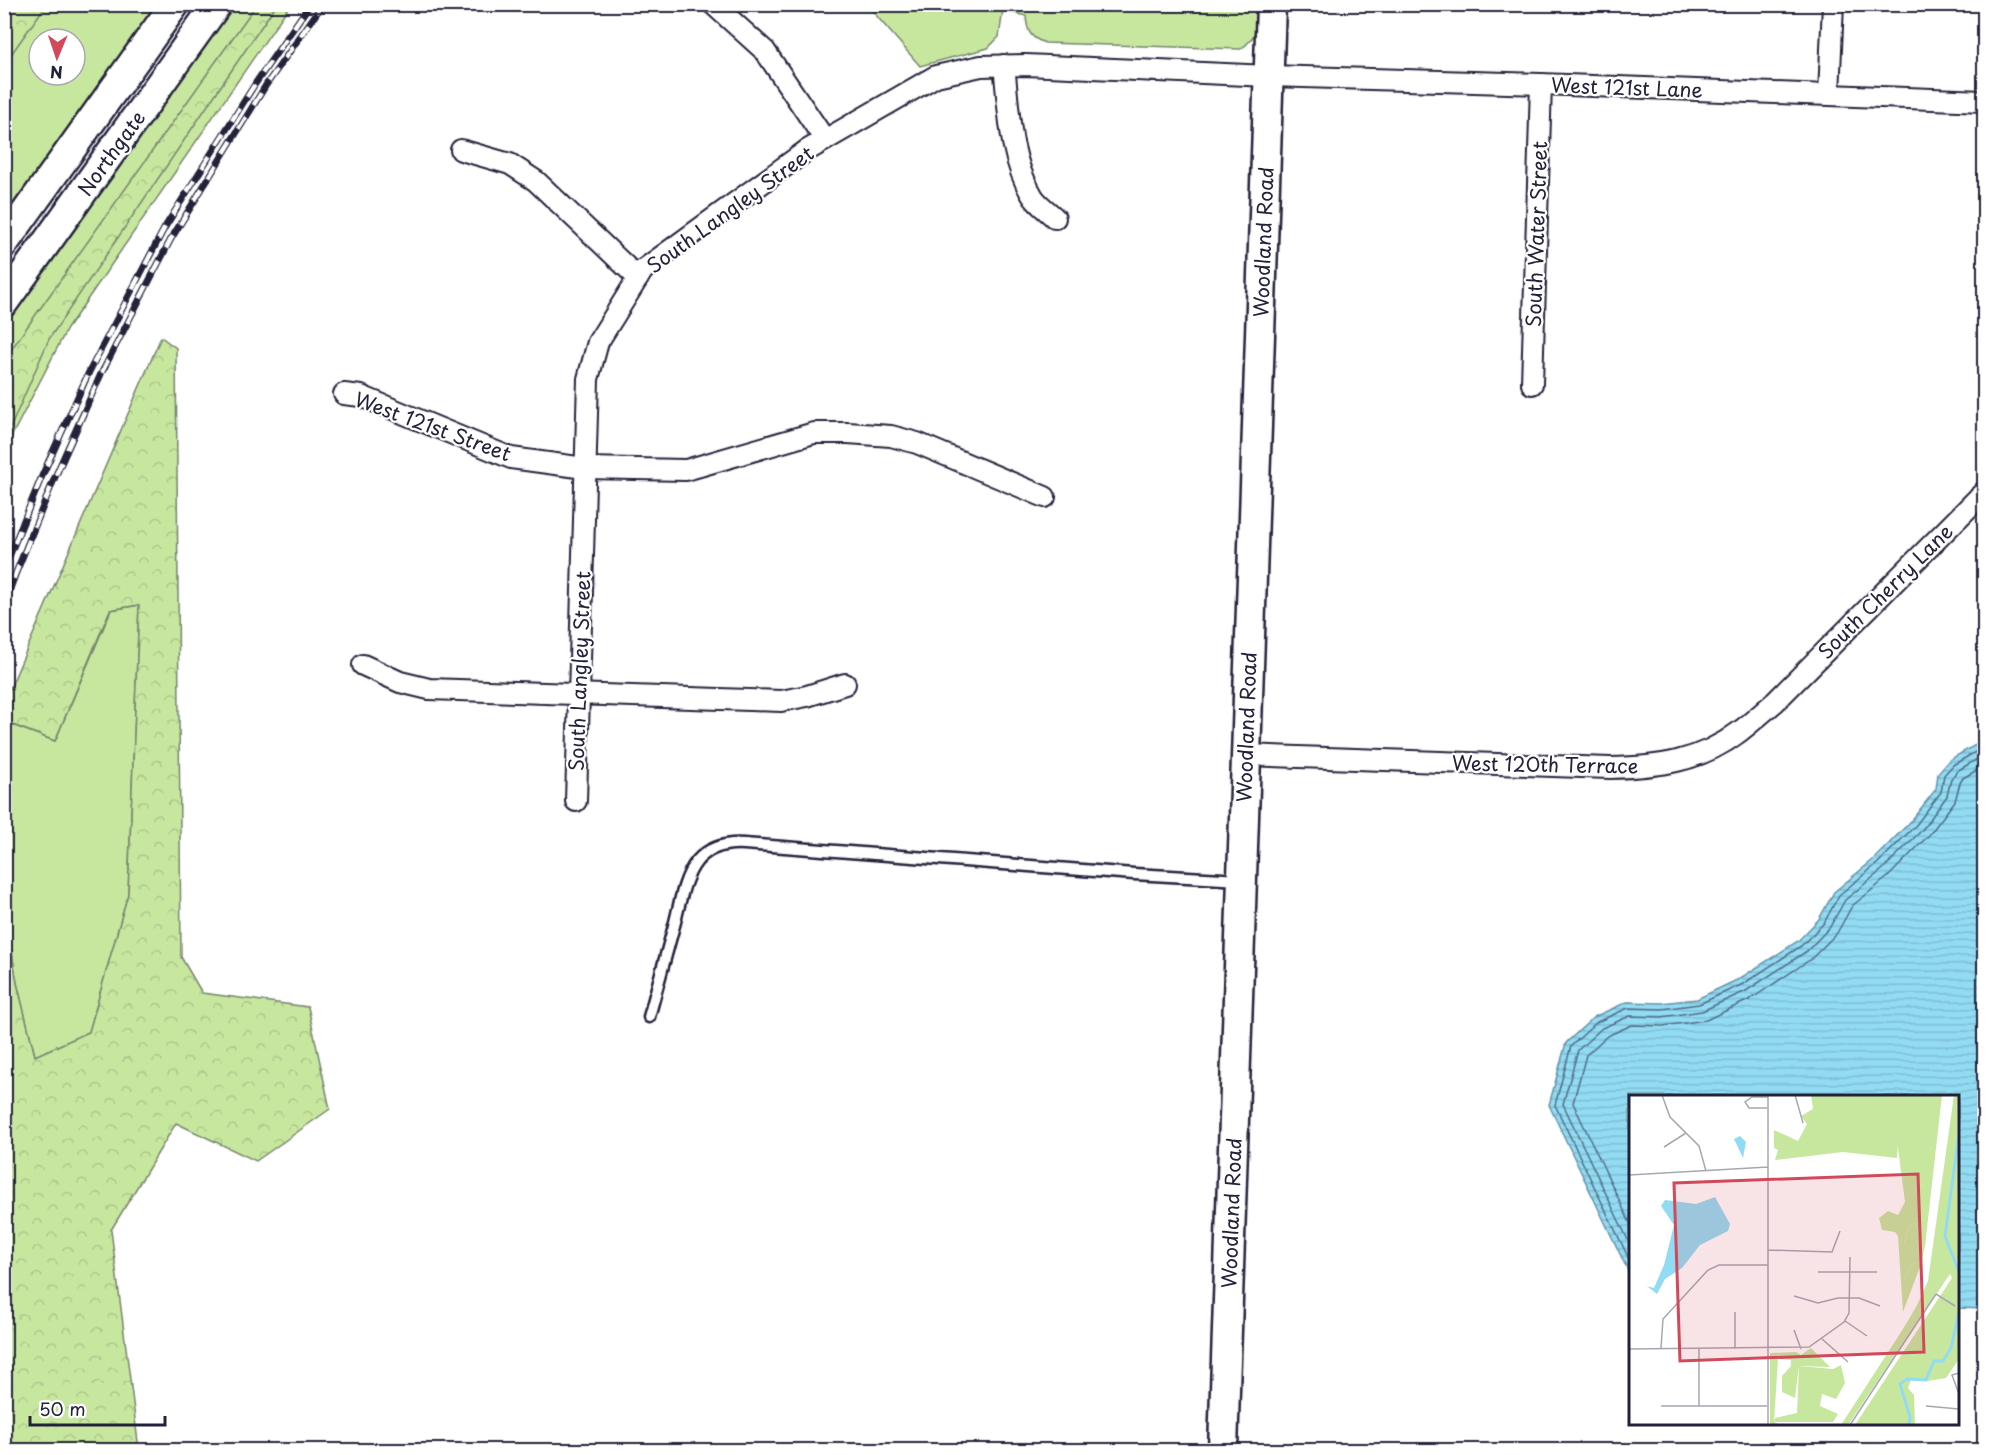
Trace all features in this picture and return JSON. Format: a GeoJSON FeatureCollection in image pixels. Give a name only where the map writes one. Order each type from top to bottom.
{"type":"FeatureCollection","features":[{"type":"Feature","properties":{"kind":"main road","name":"Northgate"},"geometry":{"type":"LineString","coordinates":[[4,243],[175,4]]}},
{"type":"Feature","properties":{"kind":"main road","name":"Northgate"},"geometry":{"type":"LineString","coordinates":[[4,302],[217,4]]}},
{"type":"Feature","properties":{"kind":"main road","name":"Woodland Road"},"geometry":{"type":"LineString","coordinates":[[1223,1450],[1271,4]]}},
{"type":"Feature","properties":{"kind":"street"},"geometry":{"type":"LineString","coordinates":[[713,4],[765,51],[825,140]]}},
{"type":"Feature","properties":{"kind":"street"},"geometry":{"type":"LineString","coordinates":[[1829,94],[1833,4]]}},
{"type":"Feature","properties":{"kind":"street"},"geometry":{"type":"LineString","coordinates":[[1004,65],[1011,136],[1021,174],[1033,197],[1055,218]]}},
{"type":"Feature","properties":{"kind":"street","name":"South Langley Street"},"geometry":{"type":"LineString","coordinates":[[576,801],[588,379],[598,342],[643,270],[806,151],[936,75],[981,66],[1004,65],[1269,76]]}},
{"type":"Feature","properties":{"kind":"street","name":"West 121st Lane"},"geometry":{"type":"LineString","coordinates":[[1269,76],[1984,101]]}},
{"type":"Feature","properties":{"kind":"street","name":"South Water Street"},"geometry":{"type":"LineString","coordinates":[[1532,384],[1540,84]]}},
{"type":"Feature","properties":{"kind":"street"},"geometry":{"type":"LineString","coordinates":[[461,150],[510,164],[536,181],[638,278]]}},
{"type":"Feature","properties":{"kind":"street","name":"West 121st Street"},"geometry":{"type":"LineString","coordinates":[[344,394],[361,396],[511,458],[585,468],[686,470],[814,433],[891,436],[917,443],[1045,497]]}},
{"type":"Feature","properties":{"kind":"street","name":"South Cherry Lane"},"geometry":{"type":"LineString","coordinates":[[1811,665],[1984,492]]}},
{"type":"Feature","properties":{"kind":"street"},"geometry":{"type":"LineString","coordinates":[[363,665],[400,682],[429,689],[579,695],[781,701],[807,696],[845,684]]}},
{"type":"Feature","properties":{"kind":"street","name":"West 120th Terrace"},"geometry":{"type":"LineString","coordinates":[[1245,755],[1647,767],[1679,762],[1707,751],[1737,734],[1774,702],[1811,665]]}},
{"type":"Feature","properties":{"kind":"lane"},"geometry":{"type":"LineString","coordinates":[[649,1017],[686,883],[696,862],[718,846],[732,843],[1241,880]]}},
{"type":"Feature","properties":{"kind":"green space"},"geometry":{"type":"Polygon","coordinates":[[[4,5],[46,5],[30,27],[27,27],[27,32],[5,63],[4,5]]]}},
{"type":"Feature","properties":{"kind":"green space"},"geometry":{"type":"Polygon","coordinates":[[[5,5],[174,5],[5,242],[5,5]]]}},
{"type":"Feature","properties":{"kind":"green space"},"geometry":{"type":"Polygon","coordinates":[[[233,5],[290,5],[67,329],[5,449],[5,325],[233,5]]]}},
{"type":"Feature","properties":{"kind":"green space"},"geometry":{"type":"Polygon","coordinates":[[[256,5],[276,5],[49,339],[5,440],[5,358],[256,5]]]}},
{"type":"Feature","properties":{"kind":"green space"},"geometry":{"type":"Polygon","coordinates":[[[867,5],[1258,5],[1254,34],[1241,49],[1045,43],[1030,33],[1026,16],[1003,10],[999,37],[988,48],[920,66],[867,5]]]}},
{"type":"Feature","properties":{"kind":"green space"},"geometry":{"type":"Polygon","coordinates":[[[161,337],[176,348],[181,957],[202,993],[308,1007],[330,1109],[256,1161],[176,1123],[111,1230],[139,1450],[5,1450],[5,911],[17,983],[35,1056],[89,1032],[128,894],[139,605],[110,610],[55,741],[5,722],[5,700],[161,337]]]}},
{"type":"Feature","properties":{"kind":"green space"},"geometry":{"type":"Polygon","coordinates":[[[139,605],[128,894],[89,1032],[35,1056],[17,983],[5,911],[4,722],[55,741],[111,610],[139,605]]]}},
{"type":"Feature","properties":{"kind":"water"},"geometry":{"type":"Polygon","coordinates":[[[1984,740],[1984,1309],[1959,1308],[1959,1095],[1629,1095],[1629,1273],[1549,1105],[1566,1043],[1594,1017],[1627,1002],[1661,1003],[1697,999],[1739,979],[1798,941],[1819,919],[1834,892],[1873,860],[1911,821],[1936,789],[1938,773],[1949,760],[1984,740]]]}},
{"type":"Feature","properties":{"kind":"railway"},"geometry":{"type":"LineString","coordinates":[[4,569],[42,476],[89,372],[165,227],[255,84],[310,4]]}},
{"type":"Feature","properties":{"kind":"railway"},"geometry":{"type":"LineString","coordinates":[[4,605],[55,477],[101,374],[171,239],[266,85],[323,4]]}}]}
